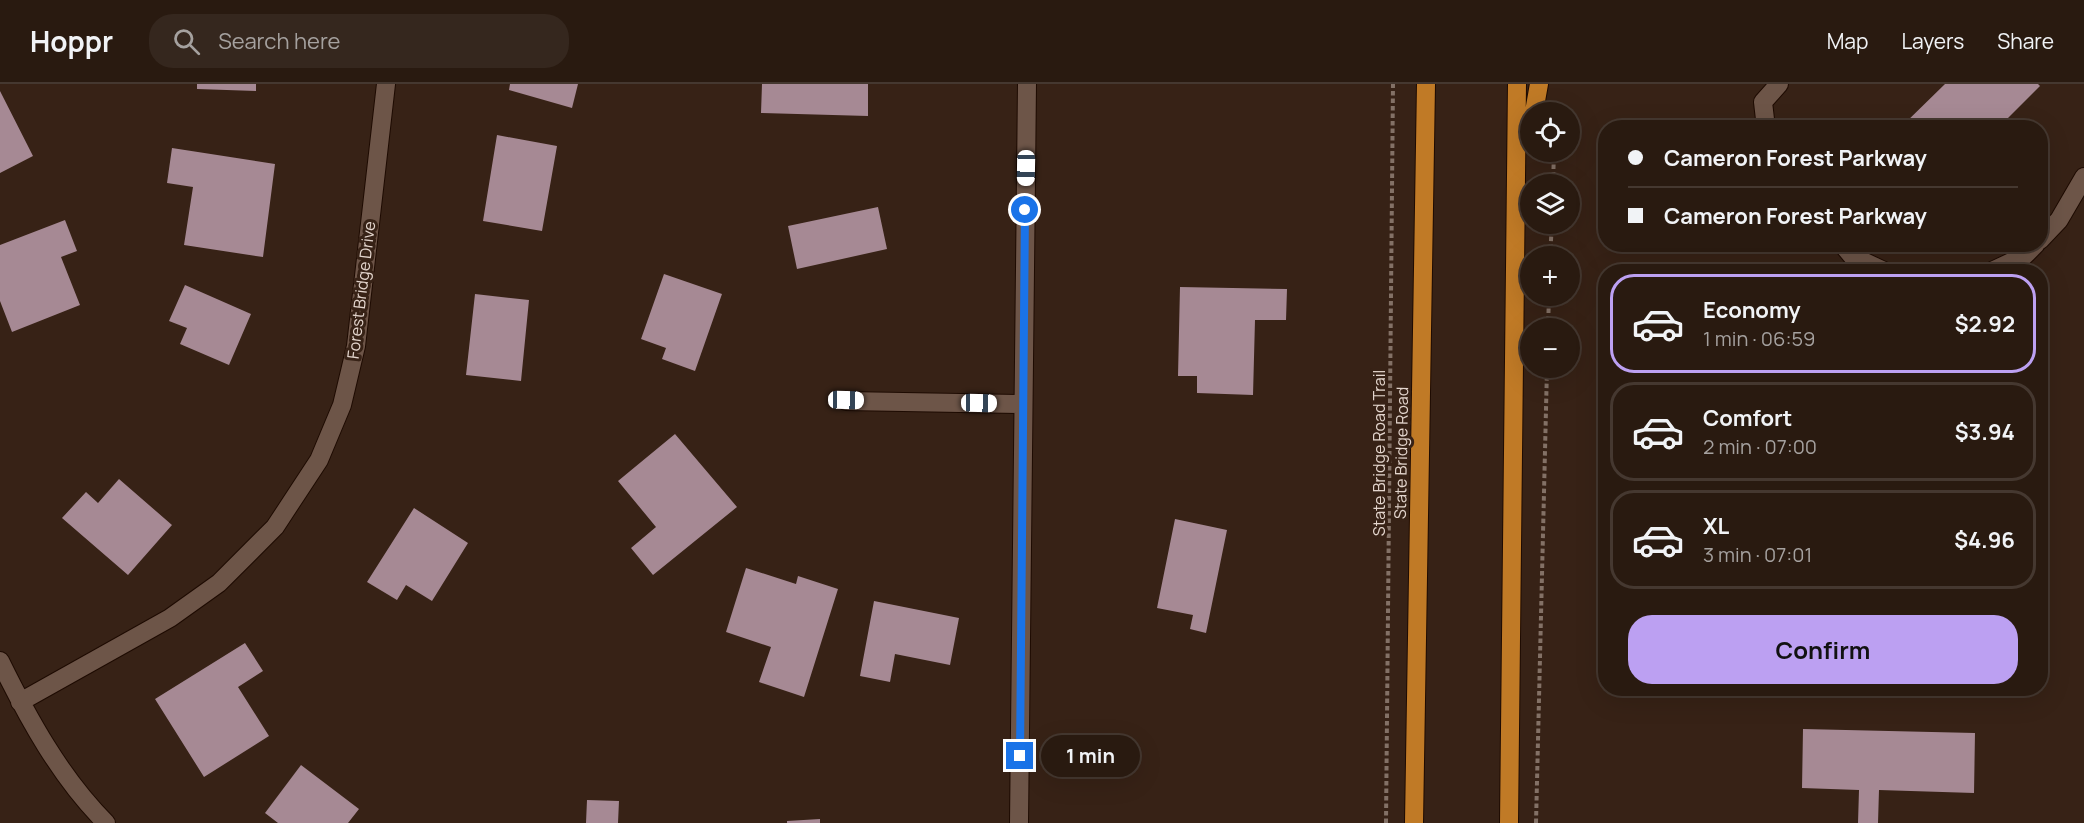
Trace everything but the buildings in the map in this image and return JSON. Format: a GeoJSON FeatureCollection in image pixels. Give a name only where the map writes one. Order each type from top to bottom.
{"type":"FeatureCollection","features":[{"type":"Feature","properties":{"kind":"highway","name":"State Bridge Road"},"geometry":{"type":"LineString","coordinates":[[1414,823],[1426,84]]}},
{"type":"Feature","properties":{"kind":"highway"},"geometry":{"type":"LineString","coordinates":[[1517,84],[1520,104]]}},
{"type":"Feature","properties":{"kind":"highway"},"geometry":{"type":"LineString","coordinates":[[1536,102],[1539,84]]}},
{"type":"Feature","properties":{"kind":"highway"},"geometry":{"type":"LineString","coordinates":[[1509,823],[1522,162]]}},
{"type":"Feature","properties":{"kind":"street","name":"Forest Bridge Drive"},"geometry":{"type":"LineString","coordinates":[[20,702],[170,618],[219,583],[275,527],[319,460],[342,405],[356,346],[386,84]]}},
{"type":"Feature","properties":{"kind":"street"},"geometry":{"type":"LineString","coordinates":[[1019,823],[1027,84]]}},
{"type":"Feature","properties":{"kind":"street"},"geometry":{"type":"LineString","coordinates":[[1765,120],[1763,102],[1779,84]]}},
{"type":"Feature","properties":{"kind":"street"},"geometry":{"type":"LineString","coordinates":[[2048,232],[2059,220],[2084,177]]}},
{"type":"Feature","properties":{"kind":"street"},"geometry":{"type":"LineString","coordinates":[[1849,252],[1869,264]]}},
{"type":"Feature","properties":{"kind":"street"},"geometry":{"type":"LineString","coordinates":[[2007,264],[2028,252]]}},
{"type":"Feature","properties":{"kind":"street"},"geometry":{"type":"LineString","coordinates":[[846,400],[1023,404]]}},
{"type":"Feature","properties":{"kind":"street"},"geometry":{"type":"LineString","coordinates":[[0,661],[20,702],[54,758],[106,823]]}},
{"type":"Feature","properties":{"kind":"path","name":"State Bridge Road Trail"},"geometry":{"type":"LineString","coordinates":[[1386,823],[1393,84]]}},
{"type":"Feature","properties":{"kind":"path"},"geometry":{"type":"LineString","coordinates":[[1536,823],[1547,378]]}},
{"type":"Feature","properties":{"kind":"route"},"geometry":{"type":"LineString","coordinates":[[1020,756],[1025,210]]}}]}
